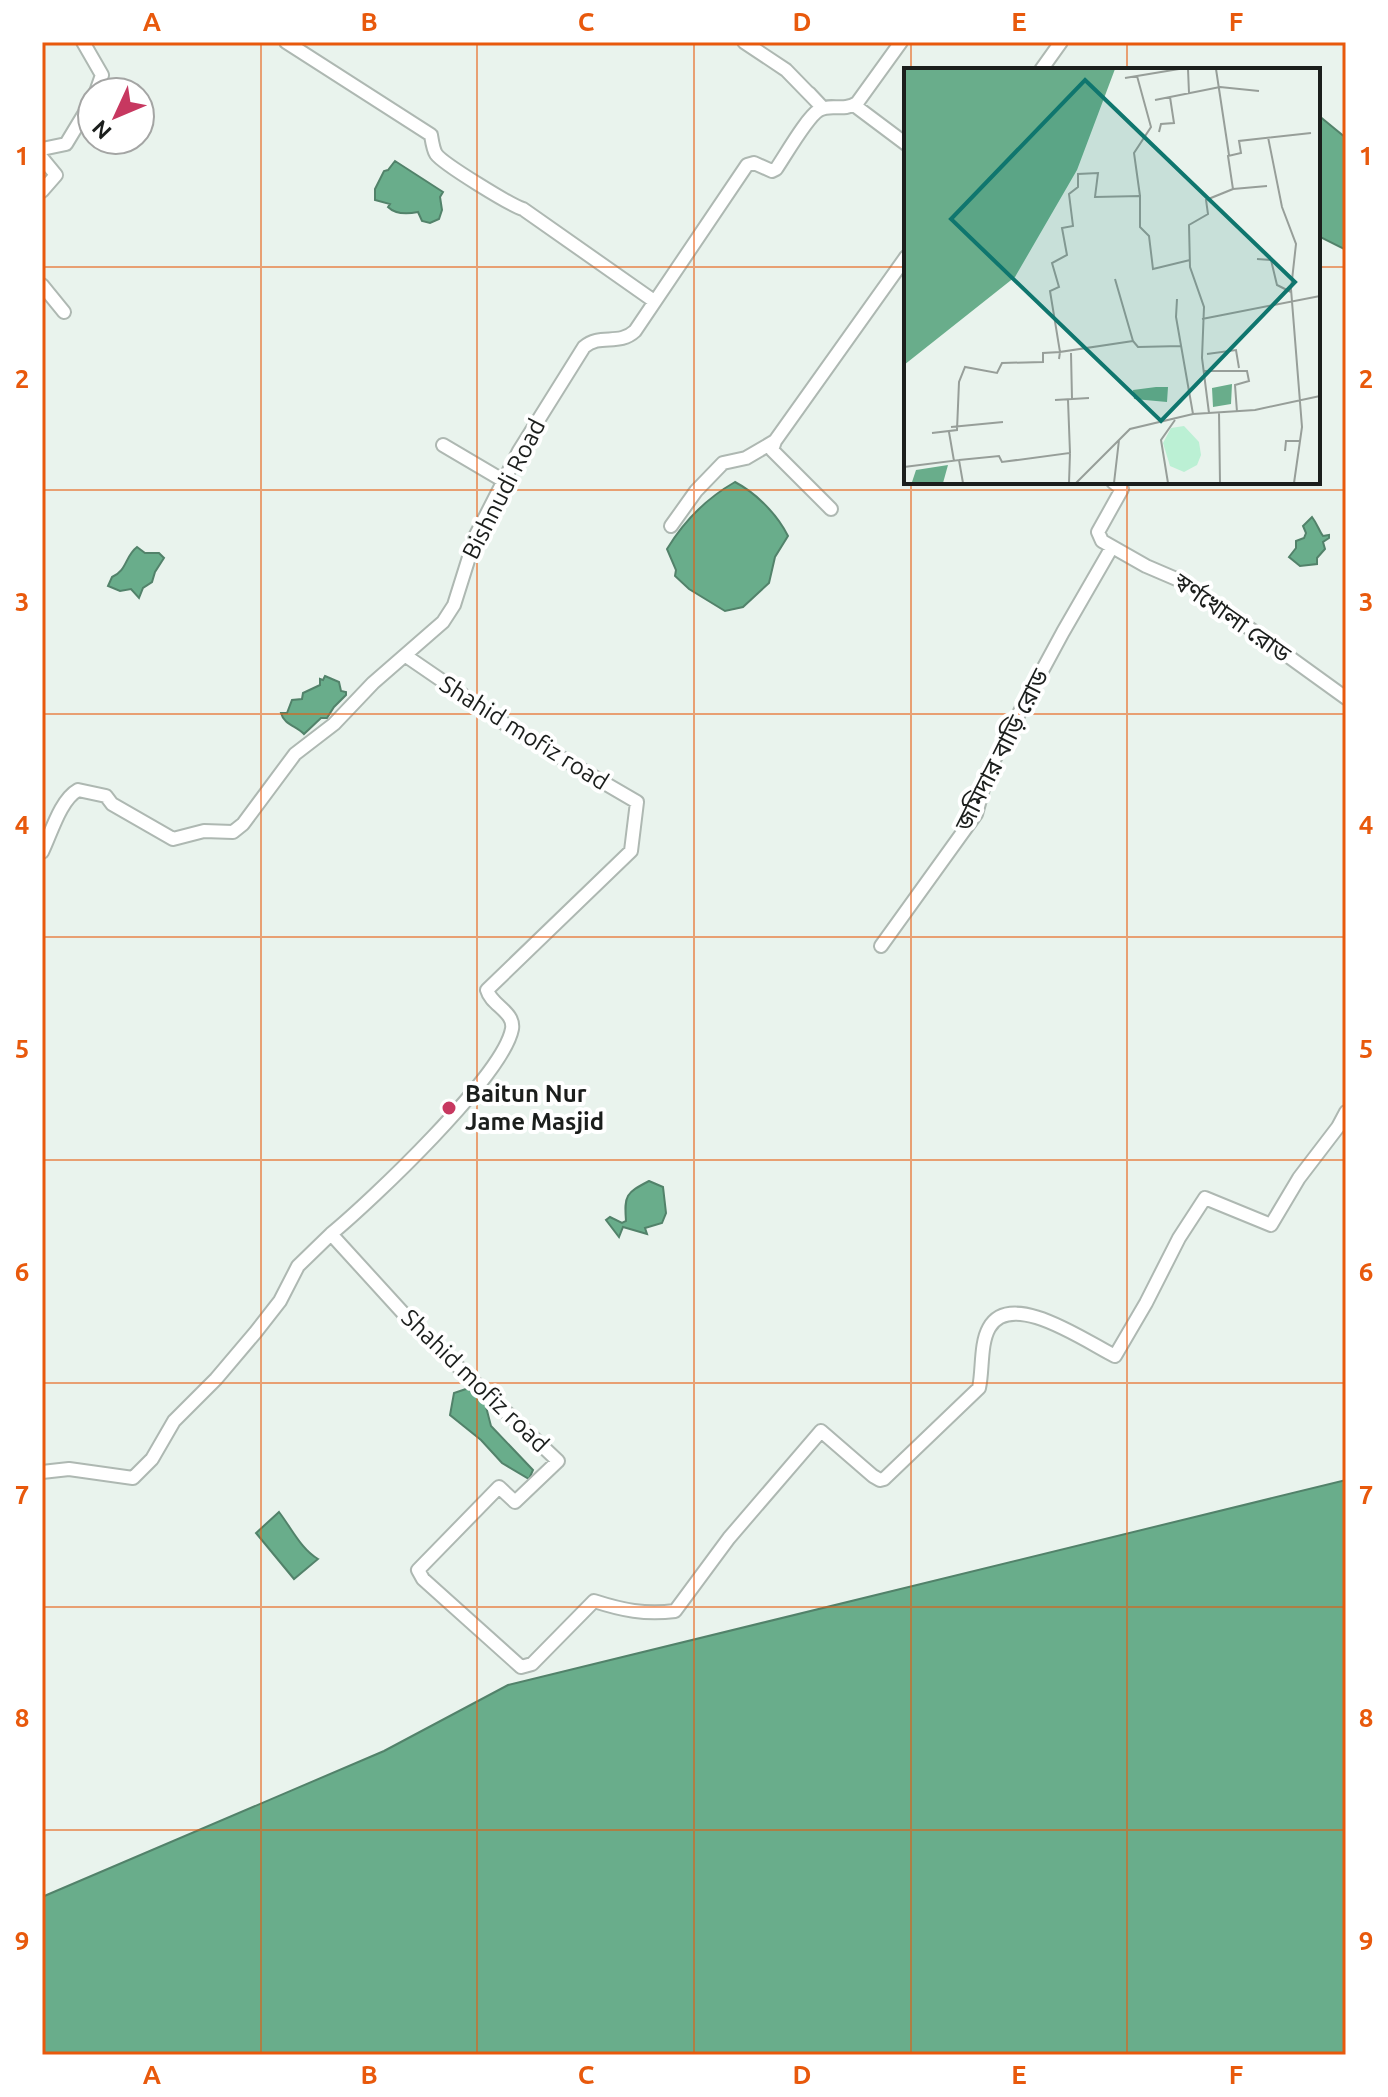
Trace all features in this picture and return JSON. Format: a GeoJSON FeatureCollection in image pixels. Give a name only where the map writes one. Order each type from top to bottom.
{"type":"FeatureCollection","features":[{"type":"Feature","properties":{"kind":"street"},"geometry":{"type":"LineString","coordinates":[[83,42],[102,76]]}},
{"type":"Feature","properties":{"kind":"street"},"geometry":{"type":"LineString","coordinates":[[286,42],[431,135],[436,154],[454,170],[535,217],[654,301]]}},
{"type":"Feature","properties":{"kind":"street"},"geometry":{"type":"LineString","coordinates":[[744,42],[786,70],[823,108],[841,109],[854,105],[901,42]]}},
{"type":"Feature","properties":{"kind":"street"},"geometry":{"type":"LineString","coordinates":[[1042,68],[1061,42]]}},
{"type":"Feature","properties":{"kind":"street"},"geometry":{"type":"LineString","coordinates":[[809,93],[823,108]]}},
{"type":"Feature","properties":{"kind":"street"},"geometry":{"type":"LineString","coordinates":[[854,105],[904,142]]}},
{"type":"Feature","properties":{"kind":"street","name":"Bishnudi Road"},"geometry":{"type":"LineString","coordinates":[[42,852],[73,793],[83,789],[106,796],[112,804],[173,839],[204,831],[233,832],[243,824],[295,754],[334,724],[373,683],[443,622],[454,605],[476,535],[519,451],[584,347],[596,339],[628,337],[747,165],[754,163],[772,171],[776,169],[815,113],[823,108]]}},
{"type":"Feature","properties":{"kind":"street"},"geometry":{"type":"LineString","coordinates":[[42,149],[66,144],[76,127]]}},
{"type":"Feature","properties":{"kind":"street"},"geometry":{"type":"LineString","coordinates":[[42,158],[56,175],[42,191]]}},
{"type":"Feature","properties":{"kind":"street"},"geometry":{"type":"LineString","coordinates":[[831,509],[772,450],[775,441],[901,273]]}},
{"type":"Feature","properties":{"kind":"street"},"geometry":{"type":"LineString","coordinates":[[42,285],[64,312]]}},
{"type":"Feature","properties":{"kind":"street"},"geometry":{"type":"LineString","coordinates":[[671,526],[696,491],[723,463],[746,458],[775,441]]}},
{"type":"Feature","properties":{"kind":"street"},"geometry":{"type":"LineString","coordinates":[[443,445],[504,481]]}},
{"type":"Feature","properties":{"kind":"street"},"geometry":{"type":"LineString","coordinates":[[1112,547],[1102,541],[1098,532],[1122,489],[1116,484]]}},
{"type":"Feature","properties":{"kind":"street","name":"স্বর্ণখোলা রোড"},"geometry":{"type":"LineString","coordinates":[[1112,547],[1188,584],[1346,698]]}},
{"type":"Feature","properties":{"kind":"street","name":"জমিদার বাড়ি রোড"},"geometry":{"type":"LineString","coordinates":[[881,946],[976,814],[988,771],[1112,547]]}},
{"type":"Feature","properties":{"kind":"street","name":"Shahid mofiz road"},"geometry":{"type":"LineString","coordinates":[[406,656],[517,732],[637,802],[631,851],[487,990],[488,996],[511,1018],[513,1027],[485,1076],[408,1162],[331,1234],[447,1358],[558,1461],[515,1502],[499,1487],[418,1570],[423,1579],[521,1667],[532,1664],[594,1601],[628,1612],[675,1611],[729,1538],[821,1431],[873,1476],[884,1479],[979,1388],[984,1341],[989,1328],[1001,1315],[1026,1316],[1061,1326],[1115,1356],[1179,1238],[1205,1198],[1271,1225],[1299,1178],[1346,1112]]}},
{"type":"Feature","properties":{"kind":"street"},"geometry":{"type":"LineString","coordinates":[[42,1472],[69,1469],[133,1478],[152,1459],[174,1421],[216,1379],[280,1301],[298,1266],[331,1234]]}},
{"type":"Feature","properties":{"kind":"shaded area"},"geometry":{"type":"Polygon","coordinates":[[[1320,117],[1346,138],[1346,250],[1320,237],[1320,117]]]}},
{"type":"Feature","properties":{"kind":"shaded area"},"geometry":{"type":"Polygon","coordinates":[[[395,161],[443,192],[439,219],[430,223],[422,221],[418,212],[398,213],[388,207],[390,204],[375,200],[375,189],[384,171],[395,161]]]}},
{"type":"Feature","properties":{"kind":"shaded area"},"geometry":{"type":"Polygon","coordinates":[[[735,482],[765,505],[788,536],[775,557],[769,583],[743,607],[725,611],[689,589],[675,576],[676,570],[667,549],[697,511],[735,482]]]}},
{"type":"Feature","properties":{"kind":"shaded area"},"geometry":{"type":"Polygon","coordinates":[[[1312,517],[1323,536],[1329,535],[1329,538],[1323,542],[1325,549],[1317,558],[1317,564],[1300,566],[1289,557],[1296,548],[1296,541],[1304,538],[1306,533],[1303,526],[1312,517]]]}},
{"type":"Feature","properties":{"kind":"shaded area"},"geometry":{"type":"Polygon","coordinates":[[[137,547],[145,553],[159,553],[164,558],[152,582],[143,588],[139,598],[131,589],[120,591],[108,586],[137,547]]]}},
{"type":"Feature","properties":{"kind":"shaded area"},"geometry":{"type":"Polygon","coordinates":[[[325,676],[339,682],[341,691],[346,695],[327,718],[321,718],[304,734],[285,720],[281,713],[287,713],[292,700],[302,699],[303,693],[320,685],[320,679],[323,680],[325,676]]]}},
{"type":"Feature","properties":{"kind":"shaded area"},"geometry":{"type":"Polygon","coordinates":[[[649,1181],[663,1187],[666,1213],[662,1223],[645,1228],[647,1234],[623,1227],[619,1237],[606,1220],[610,1217],[622,1223],[626,1221],[628,1196],[649,1181]]]}},
{"type":"Feature","properties":{"kind":"shaded area"},"geometry":{"type":"Polygon","coordinates":[[[469,1388],[485,1403],[491,1426],[533,1470],[529,1479],[502,1463],[481,1440],[450,1415],[454,1393],[469,1388]]]}},
{"type":"Feature","properties":{"kind":"shaded area"},"geometry":{"type":"Polygon","coordinates":[[[1346,1480],[1346,2055],[42,2055],[42,1897],[384,1751],[508,1685],[1346,1480]]]}},
{"type":"Feature","properties":{"kind":"shaded area"},"geometry":{"type":"Polygon","coordinates":[[[279,1512],[302,1544],[318,1559],[294,1579],[256,1533],[279,1512]]]}},
{"type":"Feature","properties":{"kind":"place","name":"Baitun Nur Jame Masjid"},"geometry":{"type":"Point","coordinates":[449,1108]}}]}
